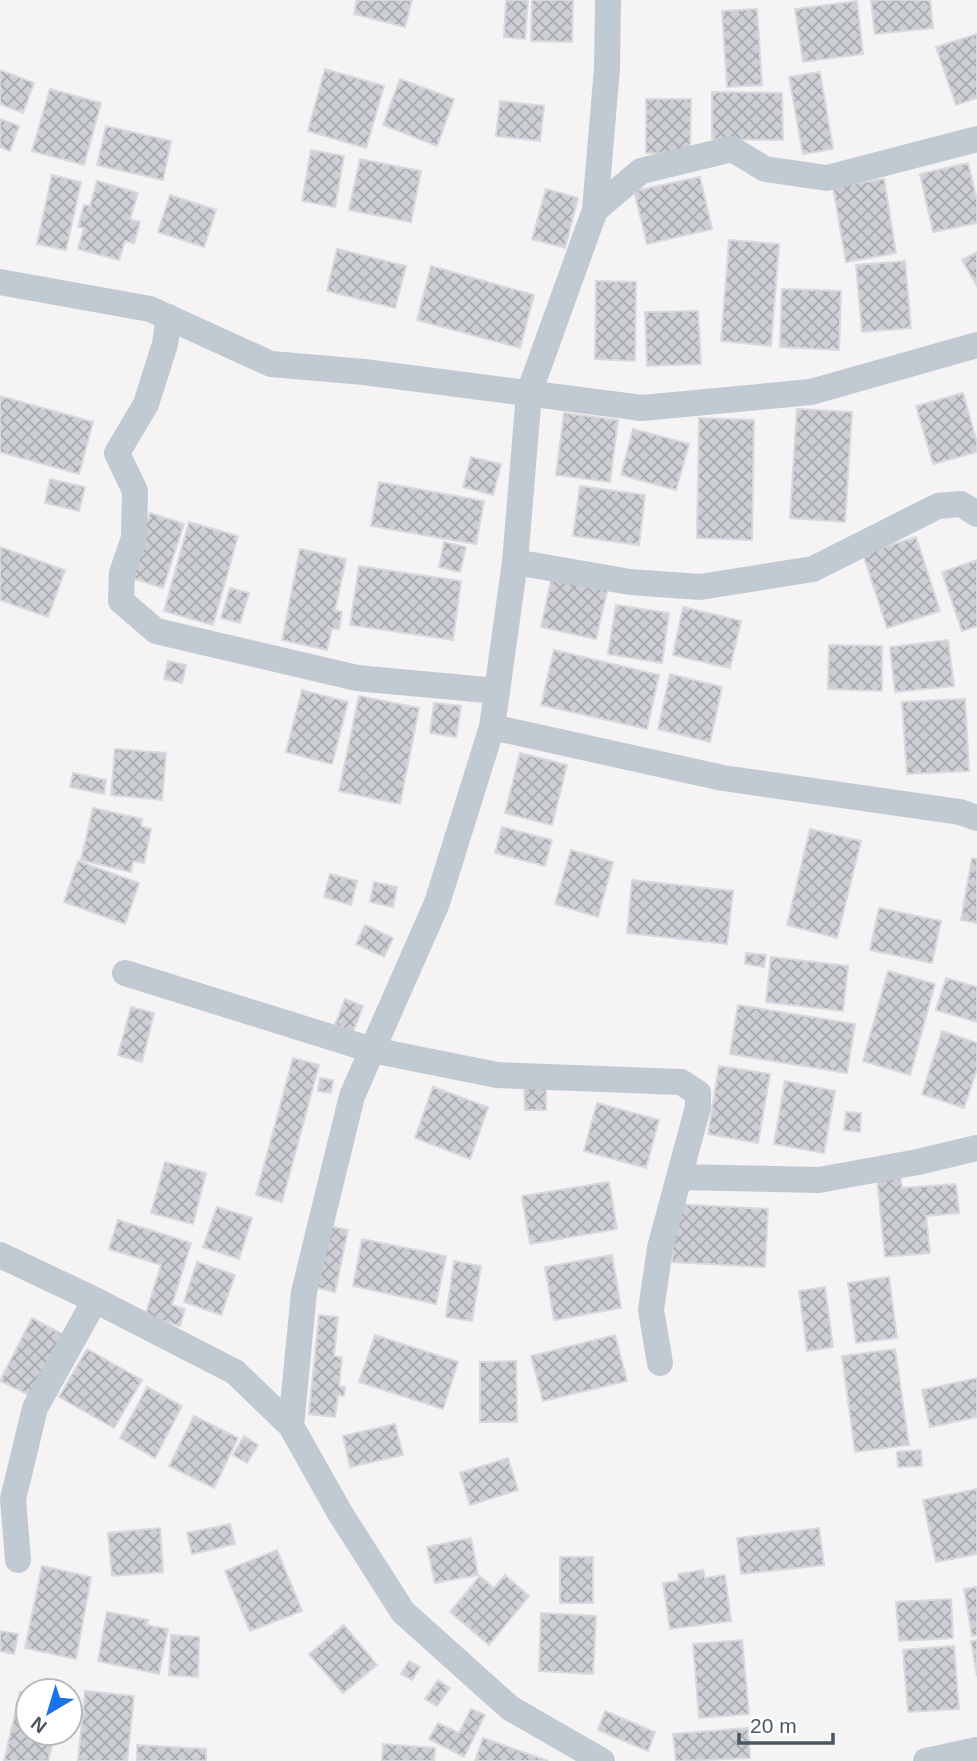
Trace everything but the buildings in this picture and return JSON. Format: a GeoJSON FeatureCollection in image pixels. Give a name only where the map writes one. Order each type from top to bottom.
{"type":"FeatureCollection","features":[{"type":"Feature","properties":{"kind":"street"},"geometry":{"type":"LineString","coordinates":[[291,1426],[304,1292],[352,1096],[437,903],[492,727],[515,562],[529,393],[596,209],[607,68],[608,0]]}},
{"type":"Feature","properties":{"kind":"street"},"geometry":{"type":"LineString","coordinates":[[596,209],[641,171],[732,149],[765,169],[827,178],[977,139]]}},
{"type":"Feature","properties":{"kind":"street"},"geometry":{"type":"LineString","coordinates":[[0,282],[150,309],[271,364],[364,372],[642,408],[811,392],[977,345]]}},
{"type":"Feature","properties":{"kind":"street"},"geometry":{"type":"LineString","coordinates":[[169,317],[165,344],[146,404],[117,453],[135,491],[134,538],[122,573],[121,601],[156,631],[357,678],[497,691]]}},
{"type":"Feature","properties":{"kind":"street"},"geometry":{"type":"LineString","coordinates":[[515,562],[630,582],[700,586],[813,569],[938,506],[961,504],[977,514]]}},
{"type":"Feature","properties":{"kind":"street"},"geometry":{"type":"LineString","coordinates":[[492,727],[723,778],[960,812],[977,818]]}},
{"type":"Feature","properties":{"kind":"street"},"geometry":{"type":"LineString","coordinates":[[125,973],[372,1050],[497,1075],[681,1082],[698,1093],[698,1107],[660,1248],[651,1310],[660,1363]]}},
{"type":"Feature","properties":{"kind":"street"},"geometry":{"type":"LineString","coordinates":[[680,1177],[819,1180],[977,1148]]}},
{"type":"Feature","properties":{"kind":"street"},"geometry":{"type":"LineString","coordinates":[[0,1255],[235,1372],[291,1426],[340,1513],[403,1612],[510,1708],[601,1761]]}},
{"type":"Feature","properties":{"kind":"street"},"geometry":{"type":"LineString","coordinates":[[18,1560],[13,1499],[35,1408],[95,1300]]}},
{"type":"Feature","properties":{"kind":"street"},"geometry":{"type":"LineString","coordinates":[[926,1761],[977,1750]]}}]}
